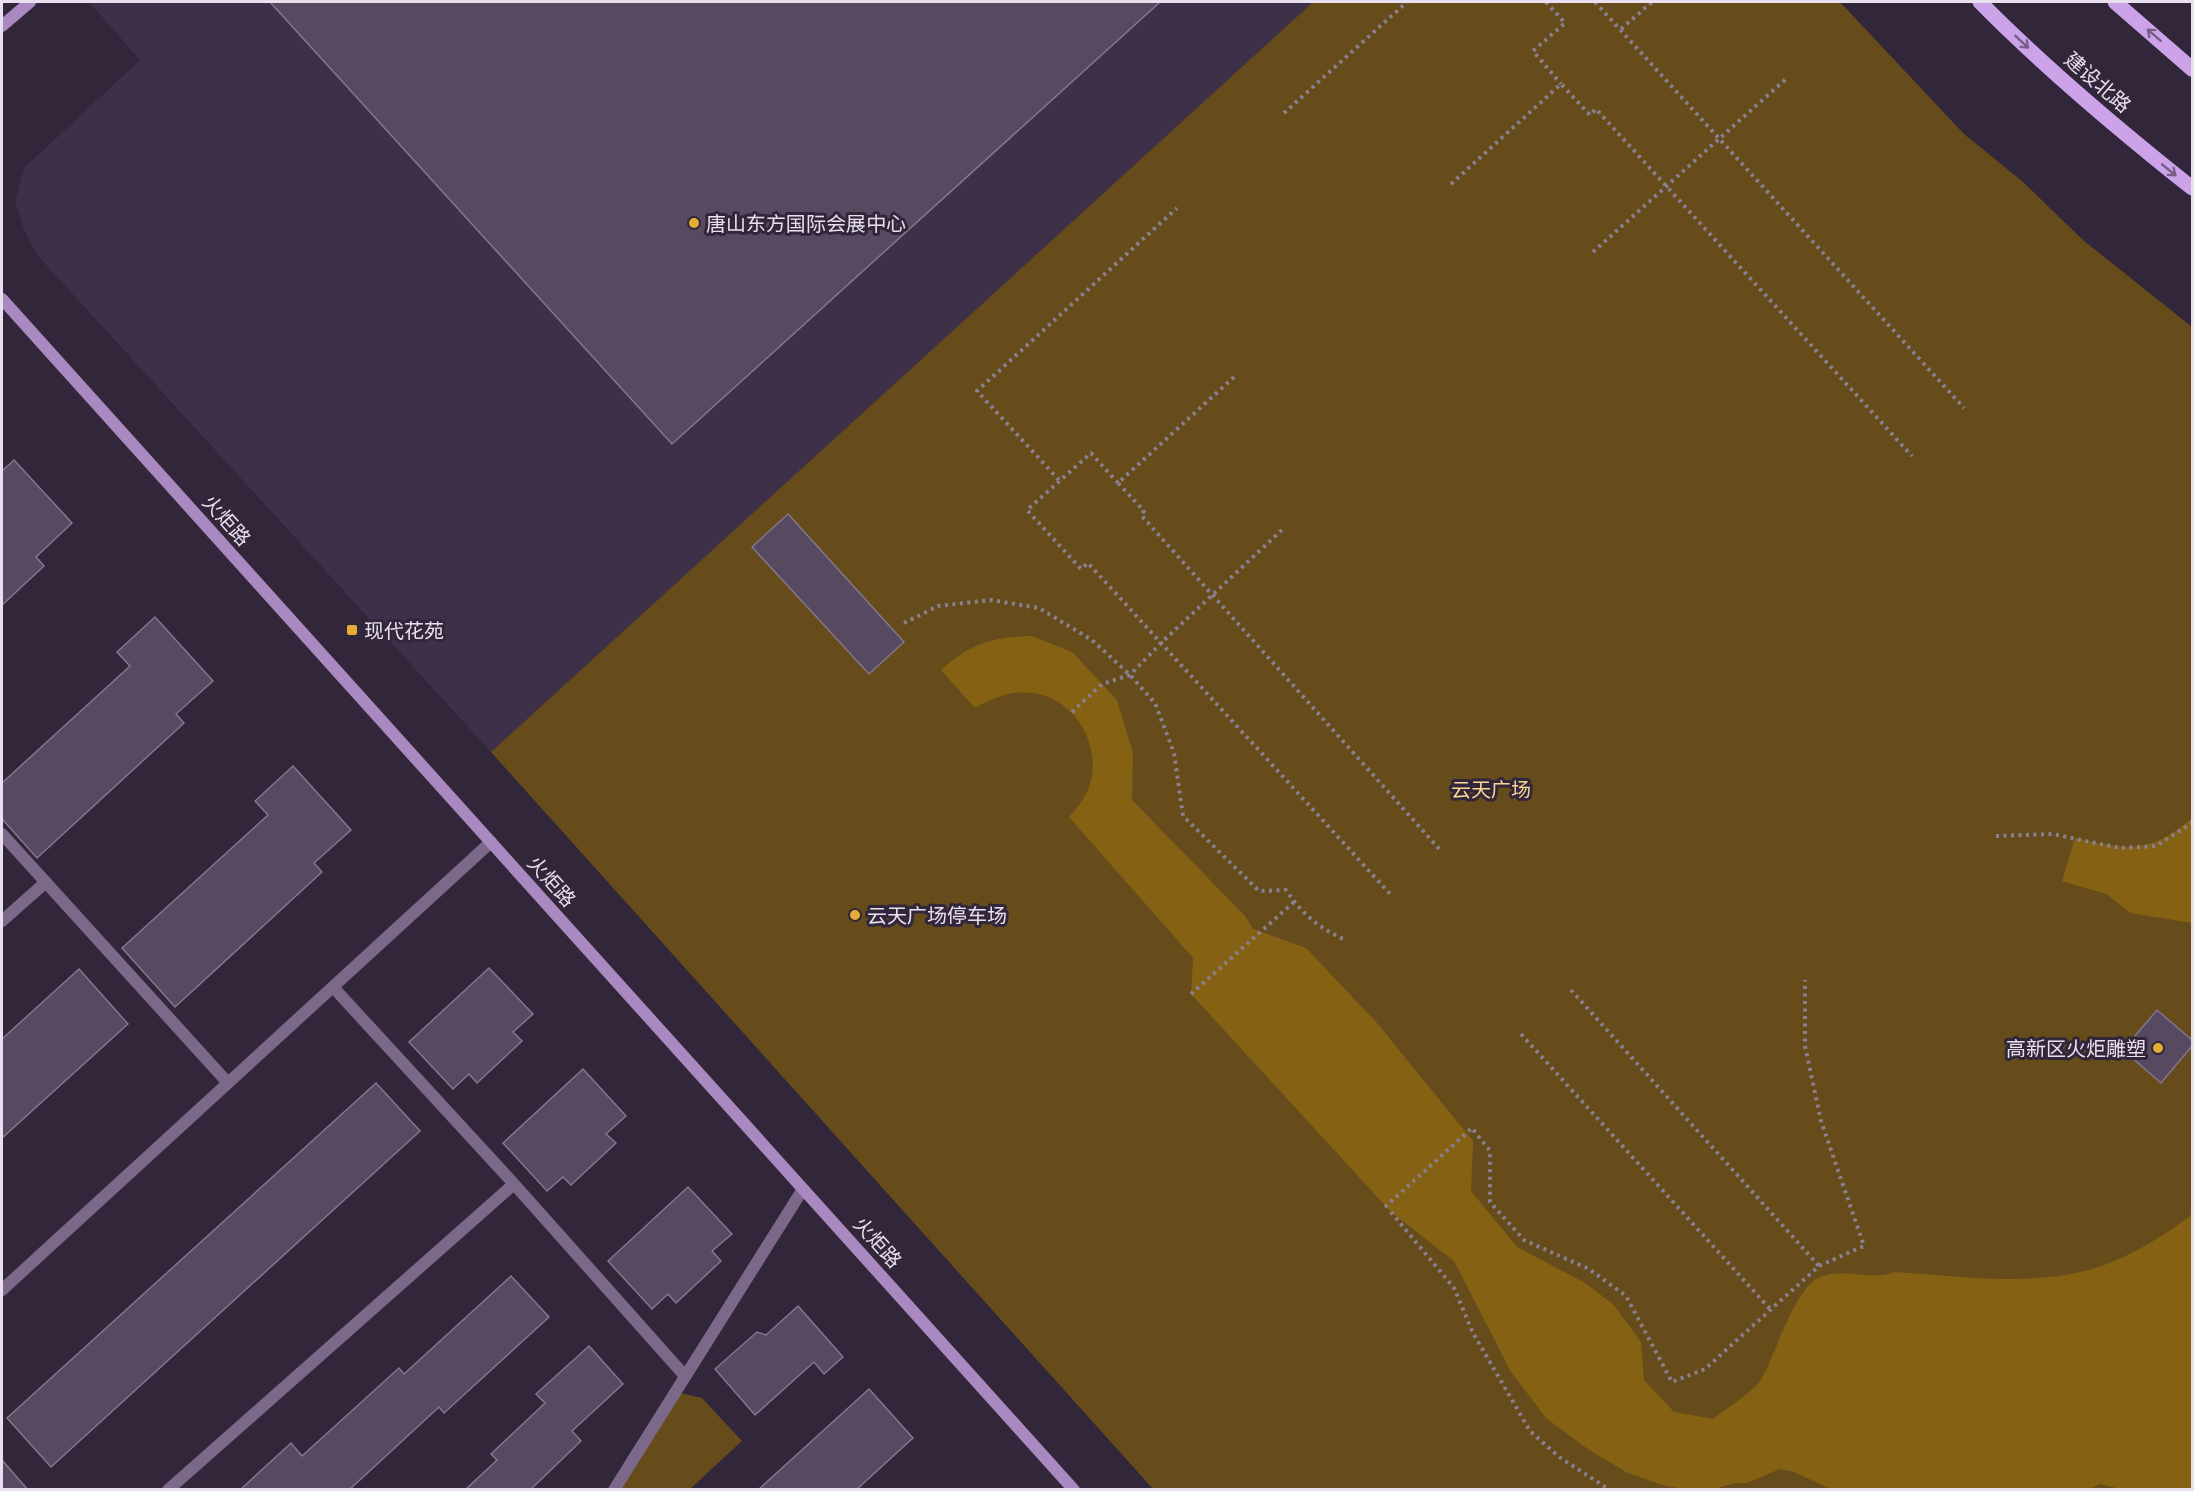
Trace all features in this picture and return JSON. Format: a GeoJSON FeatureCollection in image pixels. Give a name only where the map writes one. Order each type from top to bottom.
{"type":"FeatureCollection","features":[{"type":"Feature","properties":{"kind":"main road","name":"建设北路"},"geometry":{"type":"LineString","coordinates":[[1980,2],[2059,77],[2193,188]]}},
{"type":"Feature","properties":{"kind":"main road"},"geometry":{"type":"LineString","coordinates":[[2115,2],[2193,69]]}},
{"type":"Feature","properties":{"kind":"street"},"geometry":{"type":"LineString","coordinates":[[2,27],[30,2]]}},
{"type":"Feature","properties":{"kind":"street","name":"火炬路"},"geometry":{"type":"LineString","coordinates":[[2,299],[1074,1490]]}},
{"type":"Feature","properties":{"kind":"street"},"geometry":{"type":"LineString","coordinates":[[2,834],[228,1083]]}},
{"type":"Feature","properties":{"kind":"street"},"geometry":{"type":"LineString","coordinates":[[2,1290],[491,842]]}},
{"type":"Feature","properties":{"kind":"street"},"geometry":{"type":"LineString","coordinates":[[2,921],[46,882]]}},
{"type":"Feature","properties":{"kind":"street"},"geometry":{"type":"LineString","coordinates":[[333,987],[514,1184],[685,1376]]}},
{"type":"Feature","properties":{"kind":"street"},"geometry":{"type":"LineString","coordinates":[[168,1490],[514,1184]]}},
{"type":"Feature","properties":{"kind":"street"},"geometry":{"type":"LineString","coordinates":[[614,1490],[803,1189]]}},
{"type":"Feature","properties":{"kind":"path"},"geometry":{"type":"LineString","coordinates":[[1284,113],[1407,2]]}},
{"type":"Feature","properties":{"kind":"path"},"geometry":{"type":"LineString","coordinates":[[1546,2],[1565,23],[1533,51],[1590,115],[1596,109],[1912,456]]}},
{"type":"Feature","properties":{"kind":"path"},"geometry":{"type":"LineString","coordinates":[[1595,2],[1964,408]]}},
{"type":"Feature","properties":{"kind":"path"},"geometry":{"type":"LineString","coordinates":[[1621,29],[1652,2]]}},
{"type":"Feature","properties":{"kind":"path"},"geometry":{"type":"LineString","coordinates":[[1593,252],[1787,78]]}},
{"type":"Feature","properties":{"kind":"path"},"geometry":{"type":"LineString","coordinates":[[1451,184],[1561,84]]}},
{"type":"Feature","properties":{"kind":"path"},"geometry":{"type":"LineString","coordinates":[[1059,480],[976,391],[1177,208]]}},
{"type":"Feature","properties":{"kind":"path"},"geometry":{"type":"LineString","coordinates":[[1118,483],[1234,376]]}},
{"type":"Feature","properties":{"kind":"path"},"geometry":{"type":"LineString","coordinates":[[1391,895],[1088,563],[1081,569],[1027,510],[1059,480],[1091,453],[1144,511],[1141,515],[1441,850]]}},
{"type":"Feature","properties":{"kind":"path"},"geometry":{"type":"LineString","coordinates":[[1072,712],[1101,684],[1130,675],[1285,527]]}},
{"type":"Feature","properties":{"kind":"path"},"geometry":{"type":"LineString","coordinates":[[904,623],[938,606],[991,600],[1039,608],[1092,639],[1130,675],[1155,703],[1174,753],[1183,816],[1259,891],[1286,890],[1294,902],[1320,928],[1343,939]]}},
{"type":"Feature","properties":{"kind":"path"},"geometry":{"type":"LineString","coordinates":[[1996,836],[2052,834],[2120,848],[2156,846],[2193,823]]}},
{"type":"Feature","properties":{"kind":"path"},"geometry":{"type":"LineString","coordinates":[[1191,993],[1294,902]]}},
{"type":"Feature","properties":{"kind":"path"},"geometry":{"type":"LineString","coordinates":[[1385,1207],[1472,1128],[1490,1151],[1490,1202],[1524,1240],[1589,1269],[1626,1296],[1672,1382],[1705,1369],[1819,1266],[1864,1246],[1821,1121],[1805,1046],[1805,980]]}},
{"type":"Feature","properties":{"kind":"path"},"geometry":{"type":"LineString","coordinates":[[1571,990],[1819,1266]]}},
{"type":"Feature","properties":{"kind":"path"},"geometry":{"type":"LineString","coordinates":[[1521,1034],[1770,1309]]}},
{"type":"Feature","properties":{"kind":"path"},"geometry":{"type":"LineString","coordinates":[[1391,1212],[1454,1288],[1473,1333],[1530,1431],[1559,1457],[1610,1490]]}},
{"type":"Feature","properties":{"kind":"shaded area"},"geometry":{"type":"Polygon","coordinates":[[[89,2],[1313,2],[491,752],[38,256],[24,230],[15,201],[24,168],[140,60],[89,2]]]}},
{"type":"Feature","properties":{"kind":"shaded area"},"geometry":{"type":"Polygon","coordinates":[[[1032,636],[1072,652],[1117,700],[1133,753],[1132,800],[1245,916],[1253,929],[1306,948],[1377,1023],[1473,1141],[1471,1191],[1517,1247],[1585,1283],[1613,1304],[1641,1342],[1644,1380],[1674,1412],[1713,1419],[1751,1390],[1766,1370],[1800,1296],[1818,1278],[1837,1273],[1885,1275],[1894,1272],[1993,1279],[2043,1278],[2068,1274],[2105,1265],[2131,1253],[2192,1214],[2192,1489],[2120,1489],[2100,1484],[2088,1490],[1831,1489],[1794,1472],[1780,1469],[1747,1483],[1735,1483],[1714,1489],[1682,1489],[1662,1485],[1626,1472],[1589,1450],[1546,1418],[1511,1372],[1454,1261],[1391,1212],[1191,994],[1193,958],[1069,817],[1083,799],[1090,783],[1093,766],[1091,749],[1085,732],[1076,718],[1064,706],[1049,697],[1024,692],[1002,696],[975,708],[941,670],[962,653],[983,643],[1005,638],[1032,636]]]}},
{"type":"Feature","properties":{"kind":"shaded area"},"geometry":{"type":"Polygon","coordinates":[[[2192,818],[2192,923],[2131,913],[2106,894],[2062,881],[2075,838],[2124,847],[2150,844],[2177,830],[2192,818]]]}},
{"type":"Feature","properties":{"kind":"green space","name":"云天广场"},"geometry":{"type":"Polygon","coordinates":[[[1313,2],[1840,2],[1964,134],[2022,181],[2083,240],[2192,327],[2192,1489],[1153,1489],[491,752],[1313,2]]]}},
{"type":"Feature","properties":{"kind":"green space"},"geometry":{"type":"Polygon","coordinates":[[[680,1393],[702,1398],[742,1441],[690,1489],[616,1490],[680,1393]]]}},
{"type":"Feature","properties":{"kind":"building","name":"唐山东方国际会展中心"},"geometry":{"type":"Polygon","coordinates":[[[270,2],[1160,2],[672,444],[270,2]]]}},
{"type":"Feature","properties":{"kind":"building"},"geometry":{"type":"Polygon","coordinates":[[[14,460],[72,523],[36,557],[44,566],[2,605],[2,471],[14,460]]]}},
{"type":"Feature","properties":{"kind":"building"},"geometry":{"type":"Polygon","coordinates":[[[788,514],[904,642],[869,674],[752,547],[788,514]]]}},
{"type":"Feature","properties":{"kind":"building"},"geometry":{"type":"Polygon","coordinates":[[[155,617],[213,681],[176,714],[184,723],[37,858],[2,819],[2,783],[130,666],[117,652],[155,617]]]}},
{"type":"Feature","properties":{"kind":"building"},"geometry":{"type":"Polygon","coordinates":[[[293,766],[351,830],[314,863],[322,872],[175,1007],[122,948],[268,815],[255,801],[293,766]]]}},
{"type":"Feature","properties":{"kind":"building"},"geometry":{"type":"Polygon","coordinates":[[[489,968],[533,1014],[513,1032],[522,1041],[477,1083],[469,1074],[453,1089],[409,1042],[489,968]]]}},
{"type":"Feature","properties":{"kind":"building"},"geometry":{"type":"Polygon","coordinates":[[[79,969],[128,1024],[2,1138],[2,1039],[79,969]]]}},
{"type":"Feature","properties":{"kind":"building","name":"高新区火炬雕塑"},"geometry":{"type":"Polygon","coordinates":[[[2157,1010],[2192,1040],[2192,1046],[2161,1083],[2123,1050],[2157,1010]]]}},
{"type":"Feature","properties":{"kind":"building"},"geometry":{"type":"Polygon","coordinates":[[[583,1069],[626,1116],[606,1134],[616,1143],[571,1185],[563,1177],[547,1191],[503,1143],[583,1069]]]}},
{"type":"Feature","properties":{"kind":"building"},"geometry":{"type":"Polygon","coordinates":[[[376,1083],[420,1131],[51,1467],[7,1418],[376,1083]]]}},
{"type":"Feature","properties":{"kind":"building"},"geometry":{"type":"Polygon","coordinates":[[[688,1187],[732,1234],[712,1251],[721,1261],[676,1303],[668,1294],[652,1309],[608,1261],[688,1187]]]}},
{"type":"Feature","properties":{"kind":"building"},"geometry":{"type":"Polygon","coordinates":[[[511,1276],[549,1317],[444,1413],[439,1407],[349,1490],[240,1490],[291,1443],[302,1456],[399,1368],[404,1374],[511,1276]]]}},
{"type":"Feature","properties":{"kind":"building"},"geometry":{"type":"Polygon","coordinates":[[[798,1306],[843,1357],[824,1374],[814,1362],[755,1415],[715,1369],[757,1332],[766,1335],[798,1306]]]}},
{"type":"Feature","properties":{"kind":"building"},"geometry":{"type":"Polygon","coordinates":[[[589,1346],[623,1384],[572,1431],[581,1441],[530,1490],[465,1490],[497,1460],[491,1454],[545,1403],[536,1394],[589,1346]]]}},
{"type":"Feature","properties":{"kind":"building"},"geometry":{"type":"Polygon","coordinates":[[[869,1389],[913,1438],[856,1490],[758,1490],[869,1389]]]}},
{"type":"Feature","properties":{"kind":"building"},"geometry":{"type":"Polygon","coordinates":[[[2,1460],[28,1490],[2,1490],[2,1460]]]}},
{"type":"Feature","properties":{"kind":"place","name":"唐山东方国际会展中心"},"geometry":{"type":"Point","coordinates":[694,223]}},
{"type":"Feature","properties":{"kind":"place","name":"现代花苑"},"geometry":{"type":"Point","coordinates":[352,630]}},
{"type":"Feature","properties":{"kind":"place","name":"云天广场停车场"},"geometry":{"type":"Point","coordinates":[855,915]}},
{"type":"Feature","properties":{"kind":"place","name":"高新区火炬雕塑"},"geometry":{"type":"Point","coordinates":[2158,1048]}}]}
